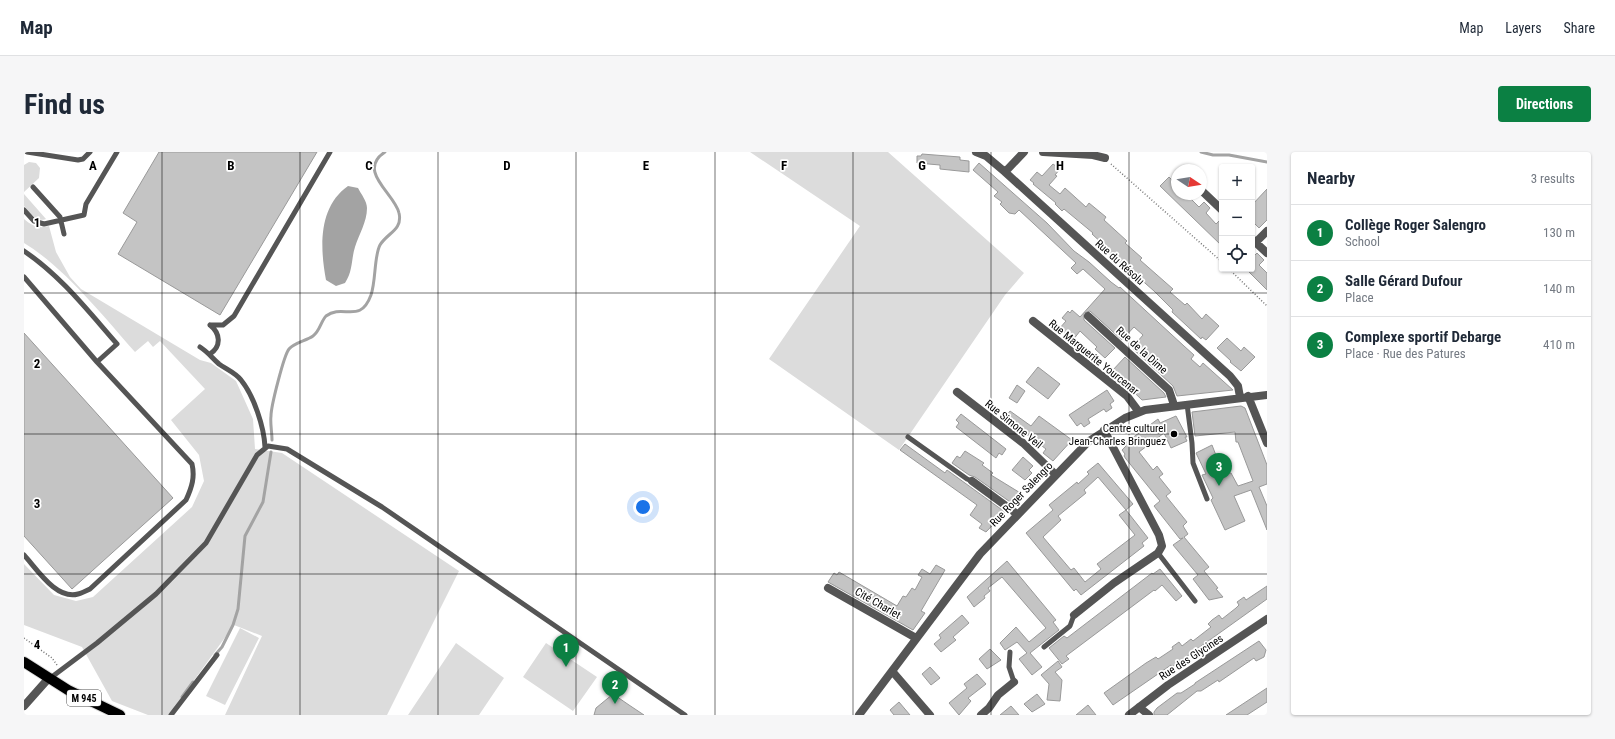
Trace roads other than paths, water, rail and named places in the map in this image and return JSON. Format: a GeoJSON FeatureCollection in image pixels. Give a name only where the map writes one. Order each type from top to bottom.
{"type":"FeatureCollection","features":[{"type":"Feature","properties":{"kind":"main road","name":"M 945"},"geometry":{"type":"LineString","coordinates":[[24,662],[48,679],[91,702],[120,715]]}},
{"type":"Feature","properties":{"kind":"street","name":"Rue du Résolu"},"geometry":{"type":"LineString","coordinates":[[976,152],[986,156],[1230,376],[1238,386],[1267,443]]}},
{"type":"Feature","properties":{"kind":"street"},"geometry":{"type":"LineString","coordinates":[[1004,172],[1024,152]]}},
{"type":"Feature","properties":{"kind":"street"},"geometry":{"type":"LineString","coordinates":[[1044,152],[1093,155],[1105,158]]}},
{"type":"Feature","properties":{"kind":"street"},"geometry":{"type":"LineString","coordinates":[[1207,196],[1219,207]]}},
{"type":"Feature","properties":{"kind":"street"},"geometry":{"type":"LineString","coordinates":[[1255,239],[1267,230]]}},
{"type":"Feature","properties":{"kind":"street"},"geometry":{"type":"LineString","coordinates":[[1255,241],[1267,253]]}},
{"type":"Feature","properties":{"kind":"street","name":"Rue de la Dime"},"geometry":{"type":"LineString","coordinates":[[1088,316],[1169,390],[1174,405]]}},
{"type":"Feature","properties":{"kind":"street","name":"Rue Marguerite Yourcenar"},"geometry":{"type":"LineString","coordinates":[[1033,321],[1127,396],[1139,412]]}},
{"type":"Feature","properties":{"kind":"street","name":"Rue Simone Veil"},"geometry":{"type":"LineString","coordinates":[[957,392],[1023,442],[1055,474]]}},
{"type":"Feature","properties":{"kind":"street","name":"Rue Roger Salengro"},"geometry":{"type":"LineString","coordinates":[[859,715],[980,554],[1080,449],[1104,430],[1139,412],[1174,405],[1267,395]]}},
{"type":"Feature","properties":{"kind":"street"},"geometry":{"type":"LineString","coordinates":[[1074,615],[1114,583],[1158,553],[1162,546],[1160,538],[1104,430]]}},
{"type":"Feature","properties":{"kind":"street"},"geometry":{"type":"LineString","coordinates":[[972,480],[1017,514]]}},
{"type":"Feature","properties":{"kind":"street","name":"Cité Charlet"},"geometry":{"type":"LineString","coordinates":[[828,588],[916,638]]}},
{"type":"Feature","properties":{"kind":"street","name":"Rue des Glycines"},"geometry":{"type":"LineString","coordinates":[[1129,715],[1171,682],[1267,619]]}},
{"type":"Feature","properties":{"kind":"street"},"geometry":{"type":"LineString","coordinates":[[892,671],[930,715]]}},
{"type":"Feature","properties":{"kind":"street"},"geometry":{"type":"LineString","coordinates":[[24,706],[48,679]]}},
{"type":"Feature","properties":{"kind":"street"},"geometry":{"type":"LineString","coordinates":[[981,715],[990,708],[998,695],[1014,682]]}},
{"type":"Feature","properties":{"kind":"street"},"geometry":{"type":"LineString","coordinates":[[1139,707],[1149,715]]}},
{"type":"Feature","properties":{"kind":"lane"},"geometry":{"type":"LineString","coordinates":[[27,152],[78,160],[83,159],[90,152]]}},
{"type":"Feature","properties":{"kind":"lane"},"geometry":{"type":"LineString","coordinates":[[24,210],[34,221],[44,224],[84,215],[86,204],[117,152]]}},
{"type":"Feature","properties":{"kind":"lane"},"geometry":{"type":"LineString","coordinates":[[210,354],[215,351],[219,340],[216,330],[210,325],[222,325],[234,316],[330,152]]}},
{"type":"Feature","properties":{"kind":"lane"},"geometry":{"type":"LineString","coordinates":[[33,187],[60,217],[64,234]]}},
{"type":"Feature","properties":{"kind":"lane"},"geometry":{"type":"LineString","coordinates":[[24,251],[39,261],[70,291],[116,344],[97,362]]}},
{"type":"Feature","properties":{"kind":"lane"},"geometry":{"type":"LineString","coordinates":[[24,277],[97,362],[192,464],[194,473],[191,490],[186,500],[90,590],[77,595],[65,594],[56,589],[24,555]]}},
{"type":"Feature","properties":{"kind":"lane"},"geometry":{"type":"LineString","coordinates":[[200,347],[210,354],[218,363],[241,379],[249,392],[264,433],[266,446]]}},
{"type":"Feature","properties":{"kind":"lane"},"geometry":{"type":"LineString","coordinates":[[1187,404],[1192,443],[1192,463],[1207,499]]}},
{"type":"Feature","properties":{"kind":"lane"},"geometry":{"type":"LineString","coordinates":[[908,437],[967,479],[972,480]]}},
{"type":"Feature","properties":{"kind":"lane"},"geometry":{"type":"LineString","coordinates":[[48,679],[156,594],[206,544],[257,455],[266,446],[278,446],[382,507],[685,715]]}},
{"type":"Feature","properties":{"kind":"lane"},"geometry":{"type":"LineString","coordinates":[[1158,553],[1195,601]]}},
{"type":"Feature","properties":{"kind":"lane"},"geometry":{"type":"LineString","coordinates":[[1044,647],[1070,626],[1074,615]]}},
{"type":"Feature","properties":{"kind":"lane"},"geometry":{"type":"LineString","coordinates":[[1010,652],[1008,667],[1014,682]]}},
{"type":"Feature","properties":{"kind":"lane"},"geometry":{"type":"LineString","coordinates":[[171,715],[217,655]]}},
{"type":"Feature","properties":{"kind":"waterway"},"geometry":{"type":"LineString","coordinates":[[272,440],[271,419],[273,402],[281,370],[289,349],[315,334],[326,316],[339,311],[351,312],[362,309],[367,304],[371,295],[378,250],[383,241],[397,227],[400,219],[396,206],[376,175],[374,167],[377,159],[385,152]]}},
{"type":"Feature","properties":{"kind":"waterway"},"geometry":{"type":"LineString","coordinates":[[1201,152],[1213,155],[1229,155],[1267,162]]}},
{"type":"Feature","properties":{"kind":"waterway"},"geometry":{"type":"LineString","coordinates":[[215,655],[222,647],[233,625],[238,609],[245,536],[263,502],[271,452]]}},
{"type":"Feature","properties":{"kind":"waterway"},"geometry":{"type":"LineString","coordinates":[[182,697],[193,682]]}},
{"type":"Feature","properties":{"kind":"place","name":"Centre culturel Jean-Charles Bringuez"},"geometry":{"type":"Point","coordinates":[1174,434]}},
{"type":"Feature","properties":{"kind":"place","name":"Complexe sportif Debarge"},"geometry":{"type":"Point","coordinates":[1219,486]}},
{"type":"Feature","properties":{"kind":"place","name":"Collège Roger Salengro"},"geometry":{"type":"Point","coordinates":[566,667]}},
{"type":"Feature","properties":{"kind":"place","name":"Salle Gérard Dufour"},"geometry":{"type":"Point","coordinates":[615,704]}}]}
